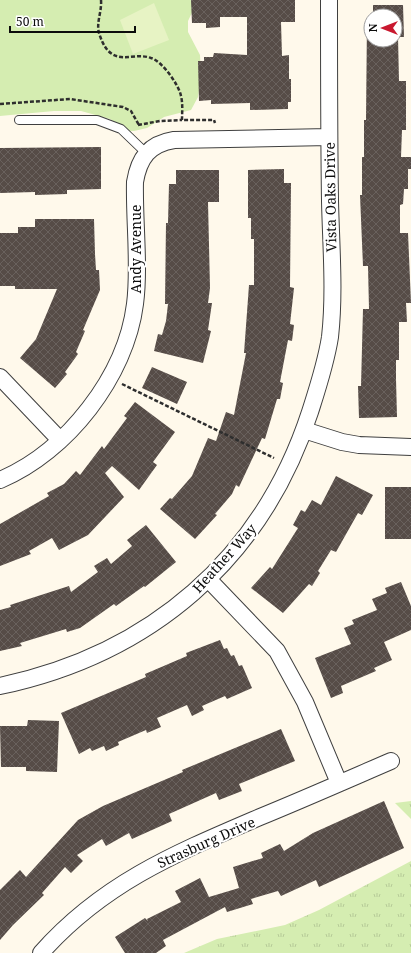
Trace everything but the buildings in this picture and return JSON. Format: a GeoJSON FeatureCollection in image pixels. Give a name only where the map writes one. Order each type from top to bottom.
{"type":"FeatureCollection","features":[{"type":"Feature","properties":{"kind":"street","name":"Vista Oaks Drive"},"geometry":{"type":"LineString","coordinates":[[316,392],[327,351],[332,309],[328,0]]}},
{"type":"Feature","properties":{"kind":"street","name":"Andy Avenue"},"geometry":{"type":"LineString","coordinates":[[0,480],[37,459],[60,440],[87,412],[110,378],[120,356],[135,304],[135,182],[137,167],[146,153],[158,144],[166,141],[329,137]]}},
{"type":"Feature","properties":{"kind":"street"},"geometry":{"type":"LineString","coordinates":[[0,376],[60,440]]}},
{"type":"Feature","properties":{"kind":"street","name":"Heather Way"},"geometry":{"type":"LineString","coordinates":[[0,686],[30,680],[84,662],[119,645],[154,624],[178,607],[208,579],[260,517],[278,488],[289,466],[304,430],[316,392]]}},
{"type":"Feature","properties":{"kind":"street"},"geometry":{"type":"LineString","coordinates":[[304,430],[342,442],[359,445],[411,448]]}},
{"type":"Feature","properties":{"kind":"street"},"geometry":{"type":"LineString","coordinates":[[208,579],[277,651],[305,702],[339,783]]}},
{"type":"Feature","properties":{"kind":"street","name":"Strasburg Drive"},"geometry":{"type":"LineString","coordinates":[[41,953],[72,921],[91,905],[139,873],[210,838],[391,761]]}},
{"type":"Feature","properties":{"kind":"lane"},"geometry":{"type":"LineString","coordinates":[[19,120],[97,120],[109,123],[127,135],[146,153]]}},
{"type":"Feature","properties":{"kind":"path"},"geometry":{"type":"LineString","coordinates":[[101,0],[98,30],[105,46],[111,52],[122,58],[145,57],[157,61],[178,87],[181,97],[182,120]]}},
{"type":"Feature","properties":{"kind":"path"},"geometry":{"type":"LineString","coordinates":[[0,104],[70,99],[123,107],[131,111],[139,125]]}},
{"type":"Feature","properties":{"kind":"path"},"geometry":{"type":"LineString","coordinates":[[127,135],[139,125],[160,121],[214,120],[225,139]]}},
{"type":"Feature","properties":{"kind":"path"},"geometry":{"type":"LineString","coordinates":[[110,378],[289,466]]}},
{"type":"Feature","properties":{"kind":"green space"},"geometry":{"type":"Polygon","coordinates":[[[0,0],[198,0],[188,21],[188,32],[200,55],[201,76],[198,97],[191,110],[164,117],[147,128],[134,131],[128,131],[110,119],[81,111],[54,111],[0,116],[0,0]]]}},
{"type":"Feature","properties":{"kind":"green space"},"geometry":{"type":"Polygon","coordinates":[[[154,3],[169,40],[133,54],[120,20],[154,3]]]}},
{"type":"Feature","properties":{"kind":"green space"},"geometry":{"type":"Polygon","coordinates":[[[411,801],[411,819],[395,803],[411,801]]]}},
{"type":"Feature","properties":{"kind":"green space"},"geometry":{"type":"Polygon","coordinates":[[[411,861],[411,953],[184,953],[217,939],[285,925],[319,910],[411,861]]]}}]}
